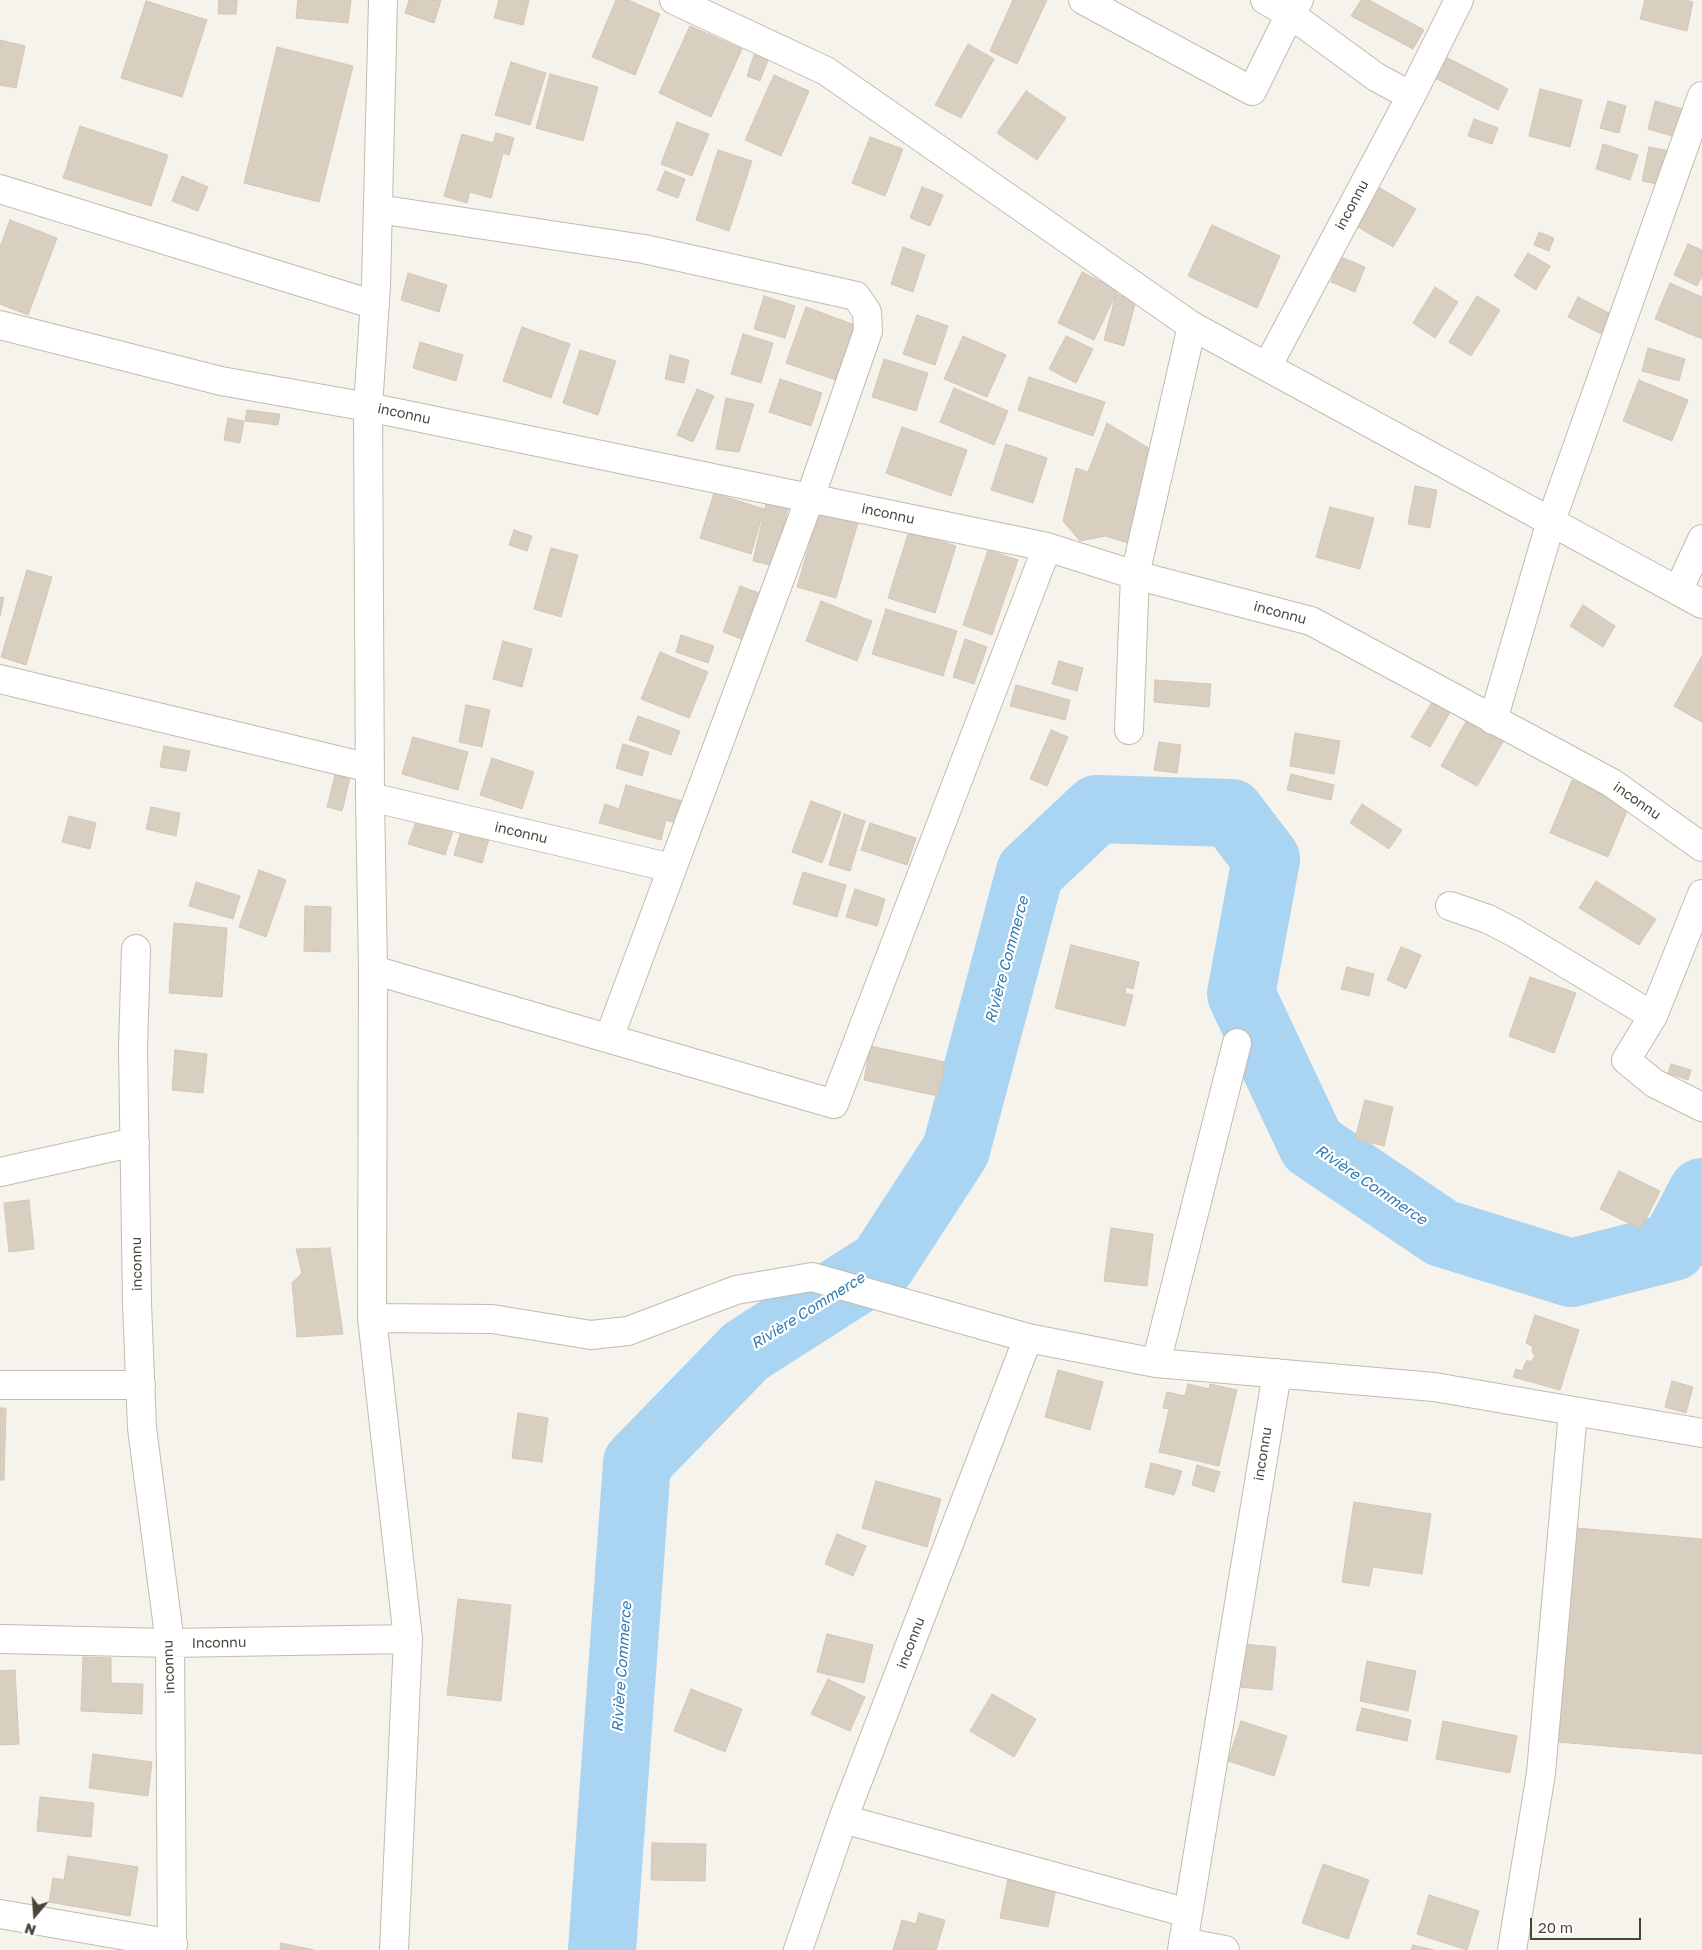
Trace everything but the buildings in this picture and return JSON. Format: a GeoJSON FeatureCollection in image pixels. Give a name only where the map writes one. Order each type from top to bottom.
{"type":"FeatureCollection","features":[{"type":"Feature","properties":{"kind":"street"},"geometry":{"type":"LineString","coordinates":[[384,0],[378,209],[368,406],[373,970],[372,1318],[408,1640],[394,1950]]}},
{"type":"Feature","properties":{"kind":"street"},"geometry":{"type":"LineString","coordinates":[[674,0],[826,71],[1192,326],[1702,604]]}},
{"type":"Feature","properties":{"kind":"street"},"geometry":{"type":"LineString","coordinates":[[1083,0],[1252,91],[1295,7]]}},
{"type":"Feature","properties":{"kind":"street"},"geometry":{"type":"LineString","coordinates":[[1265,0],[1295,7],[1376,78],[1411,96]]}},
{"type":"Feature","properties":{"kind":"street","name":"inconnu"},"geometry":{"type":"LineString","coordinates":[[1267,367],[1411,96],[1459,0]]}},
{"type":"Feature","properties":{"kind":"street"},"geometry":{"type":"LineString","coordinates":[[1493,720],[1551,521],[1702,96]]}},
{"type":"Feature","properties":{"kind":"street"},"geometry":{"type":"LineString","coordinates":[[0,189],[374,305]]}},
{"type":"Feature","properties":{"kind":"street"},"geometry":{"type":"LineString","coordinates":[[378,209],[644,249],[856,296],[867,312],[868,331],[810,498],[608,1038]]}},
{"type":"Feature","properties":{"kind":"street","name":"inconnu"},"geometry":{"type":"LineString","coordinates":[[0,325],[220,381],[368,406],[1047,547],[1135,575],[1311,621],[1612,783],[1702,847]]}},
{"type":"Feature","properties":{"kind":"street"},"geometry":{"type":"LineString","coordinates":[[1129,730],[1135,575],[1192,326]]}},
{"type":"Feature","properties":{"kind":"street"},"geometry":{"type":"LineString","coordinates":[[1678,591],[1702,539]]}},
{"type":"Feature","properties":{"kind":"street"},"geometry":{"type":"LineString","coordinates":[[373,970],[834,1104],[1047,547]]}},
{"type":"Feature","properties":{"kind":"street"},"geometry":{"type":"LineString","coordinates":[[0,679],[370,768]]}},
{"type":"Feature","properties":{"kind":"street","name":"inconnu"},"geometry":{"type":"LineString","coordinates":[[370,798],[672,868]]}},
{"type":"Feature","properties":{"kind":"street"},"geometry":{"type":"LineString","coordinates":[[1702,894],[1653,1016],[1626,1060],[1654,1083],[1702,1107]]}},
{"type":"Feature","properties":{"kind":"street"},"geometry":{"type":"LineString","coordinates":[[1450,906],[1488,919],[1515,932],[1653,1016]]}},
{"type":"Feature","properties":{"kind":"street","name":"inconnu"},"geometry":{"type":"LineString","coordinates":[[136,949],[133,1048],[137,1303],[142,1428],[170,1643],[173,1947]]}},
{"type":"Feature","properties":{"kind":"street"},"geometry":{"type":"LineString","coordinates":[[1156,1363],[1237,1043]]}},
{"type":"Feature","properties":{"kind":"street"},"geometry":{"type":"LineString","coordinates":[[0,1172],[135,1142]]}},
{"type":"Feature","properties":{"kind":"street"},"geometry":{"type":"LineString","coordinates":[[372,1318],[492,1319],[591,1335],[628,1331],[736,1290],[812,1277],[1028,1338],[1156,1363],[1434,1386],[1702,1433]]}},
{"type":"Feature","properties":{"kind":"street","name":"inconnu"},"geometry":{"type":"LineString","coordinates":[[798,1950],[843,1819],[1028,1338]]}},
{"type":"Feature","properties":{"kind":"street","name":"inconnu"},"geometry":{"type":"LineString","coordinates":[[1182,1946],[1277,1373]]}},
{"type":"Feature","properties":{"kind":"street"},"geometry":{"type":"LineString","coordinates":[[0,1385],[141,1385]]}},
{"type":"Feature","properties":{"kind":"street"},"geometry":{"type":"LineString","coordinates":[[1512,1950],[1542,1774],[1572,1411]]}},
{"type":"Feature","properties":{"kind":"street","name":"Inconnu"},"geometry":{"type":"LineString","coordinates":[[0,1639],[170,1643],[408,1640]]}},
{"type":"Feature","properties":{"kind":"street"},"geometry":{"type":"LineString","coordinates":[[843,1819],[1188,1913]]}},
{"type":"Feature","properties":{"kind":"street"},"geometry":{"type":"LineString","coordinates":[[0,1914],[173,1947]]}},
{"type":"Feature","properties":{"kind":"street"},"geometry":{"type":"LineString","coordinates":[[1182,1946],[1225,1950]]}},
{"type":"Feature","properties":{"kind":"waterway","name":"Rivière Commerce"},"geometry":{"type":"LineString","coordinates":[[602,1950],[637,1463],[746,1351],[882,1264],[956,1150],[1030,872],[1097,809],[1231,813],[1266,859],[1241,994],[1312,1145],[1442,1233],[1571,1273],[1673,1247],[1702,1192]]}}]}
